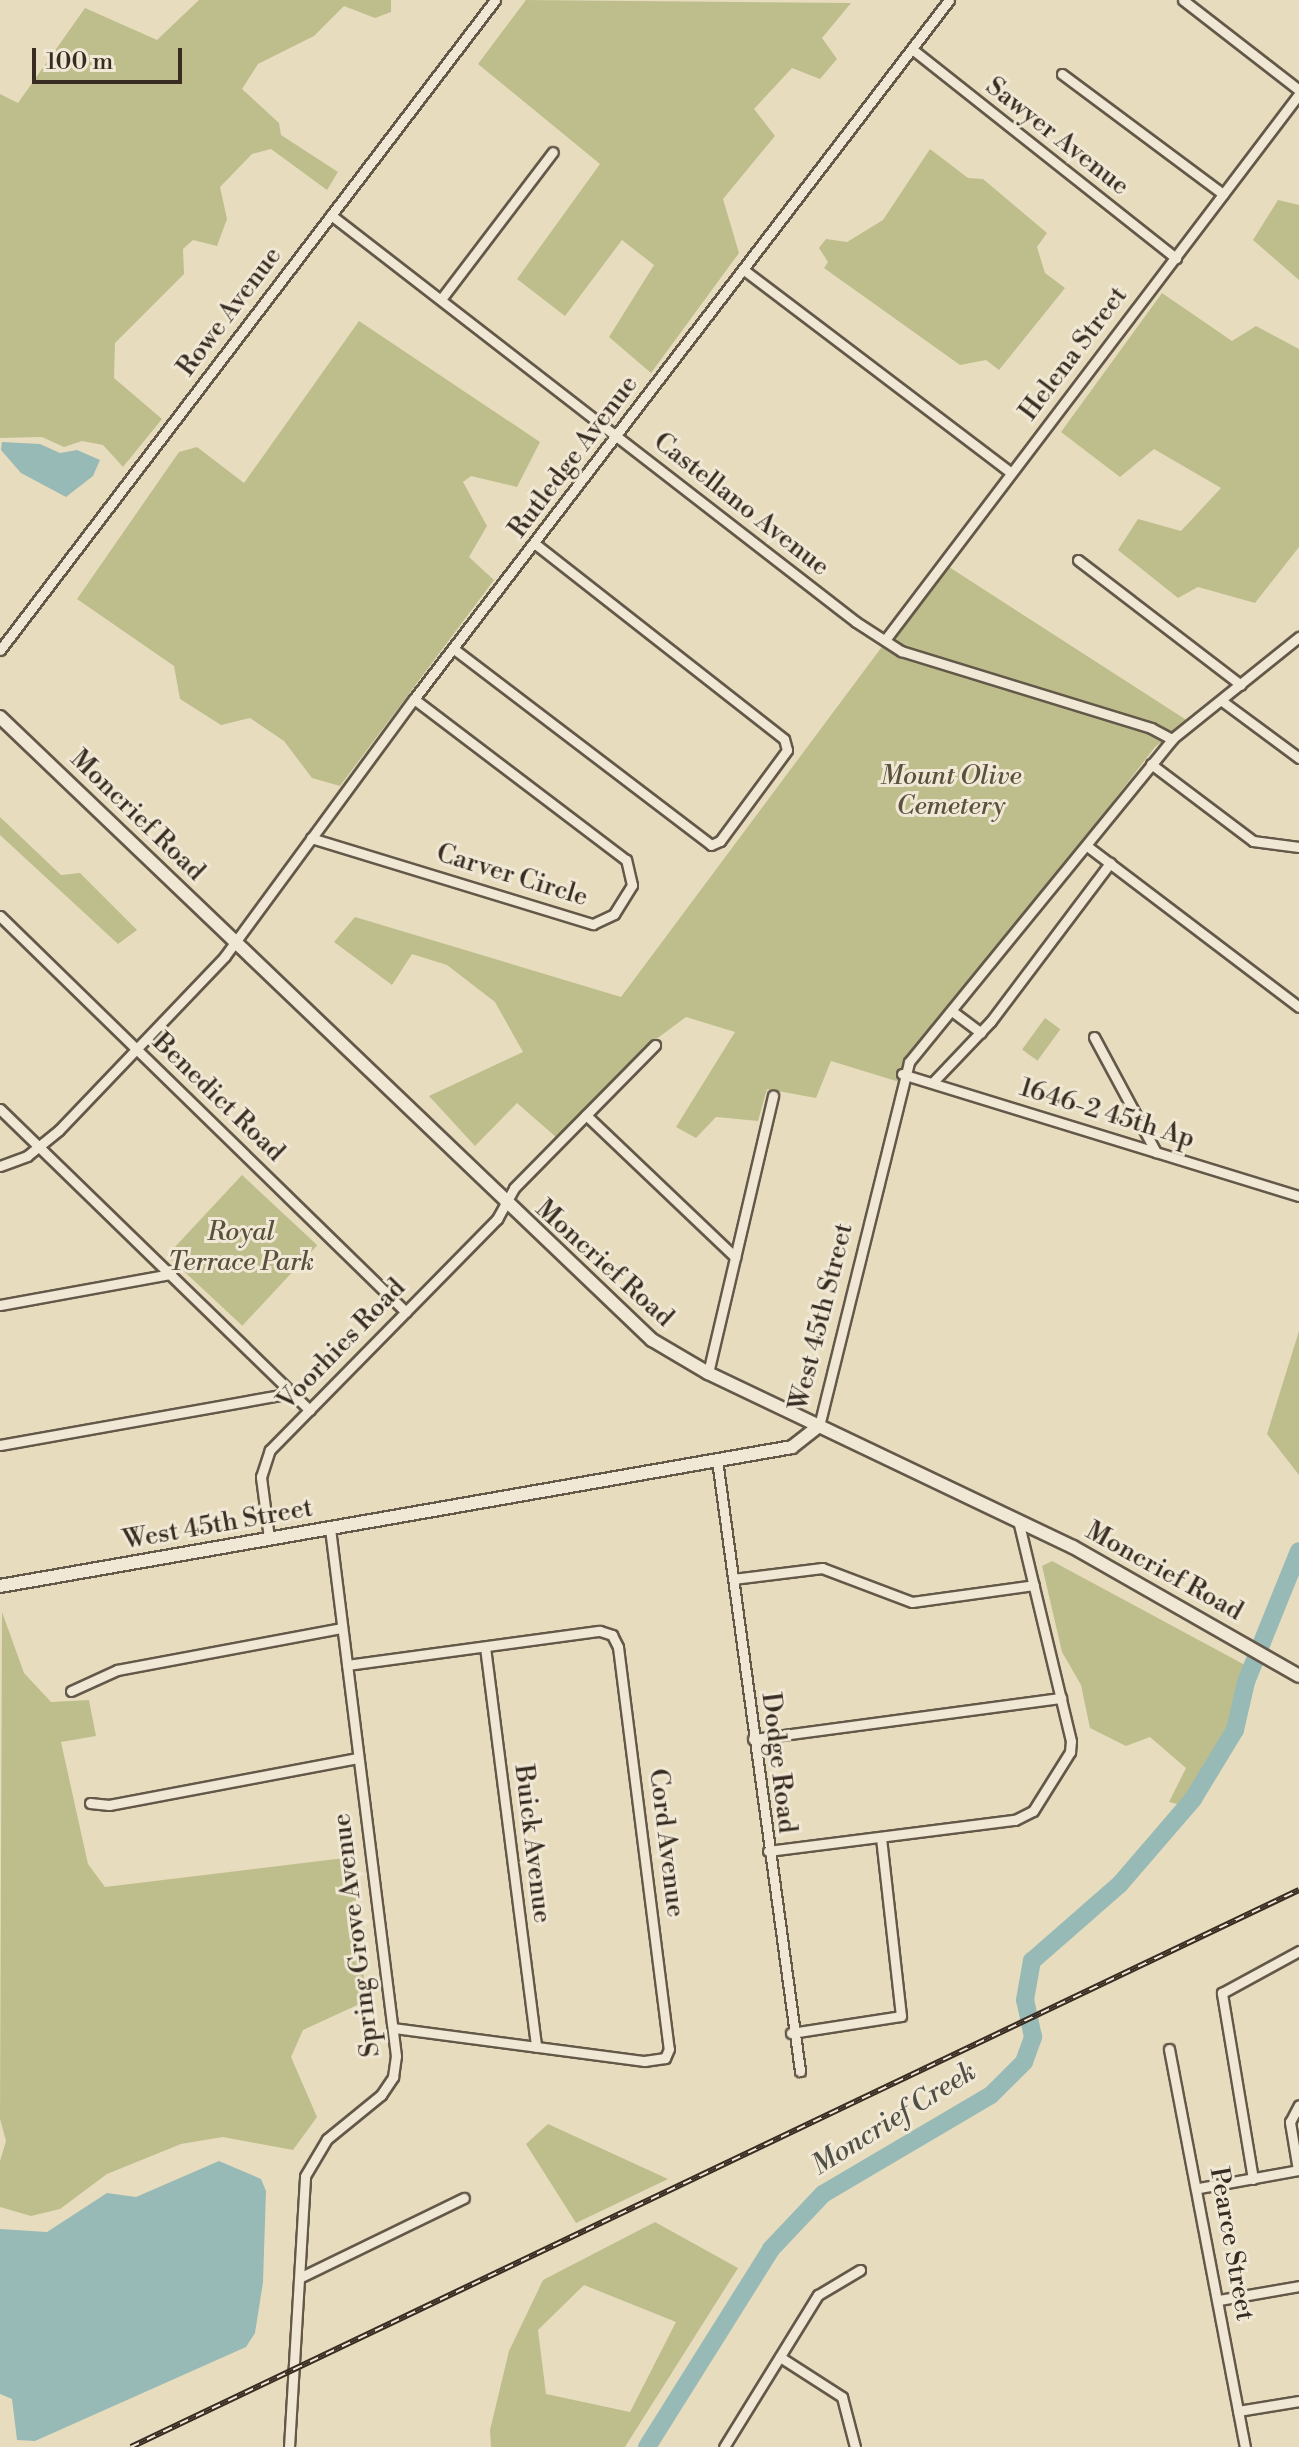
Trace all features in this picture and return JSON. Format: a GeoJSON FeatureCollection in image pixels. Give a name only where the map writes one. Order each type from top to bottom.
{"type":"FeatureCollection","features":[{"type":"Feature","properties":{"kind":"main road","name":"Moncrief Road"},"geometry":{"type":"LineString","coordinates":[[0,717],[615,1310],[652,1340],[708,1373],[1018,1520],[1240,1639],[1299,1676]]}},
{"type":"Feature","properties":{"kind":"main road","name":"West 45th Street"},"geometry":{"type":"LineString","coordinates":[[0,1586],[792,1447],[819,1426]]}},
{"type":"Feature","properties":{"kind":"street","name":"Rowe Avenue"},"geometry":{"type":"LineString","coordinates":[[0,650],[495,0]]}},
{"type":"Feature","properties":{"kind":"street","name":"Rutledge Avenue"},"geometry":{"type":"LineString","coordinates":[[40,1147],[235,941],[414,699],[949,0]]}},
{"type":"Feature","properties":{"kind":"street"},"geometry":{"type":"LineString","coordinates":[[1183,0],[1299,92]]}},
{"type":"Feature","properties":{"kind":"street","name":"Sawyer Avenue"},"geometry":{"type":"LineString","coordinates":[[912,49],[1176,258]]}},
{"type":"Feature","properties":{"kind":"street"},"geometry":{"type":"LineString","coordinates":[[1062,74],[1223,194]]}},
{"type":"Feature","properties":{"kind":"street","name":"Helena Street"},"geometry":{"type":"LineString","coordinates":[[885,640],[1299,92]]}},
{"type":"Feature","properties":{"kind":"street"},"geometry":{"type":"LineString","coordinates":[[442,298],[553,152]]}},
{"type":"Feature","properties":{"kind":"street","name":"Castellano Avenue"},"geometry":{"type":"LineString","coordinates":[[331,215],[442,298],[617,437],[901,651],[1151,728],[1172,739]]}},
{"type":"Feature","properties":{"kind":"street"},"geometry":{"type":"LineString","coordinates":[[744,270],[1011,473]]}},
{"type":"Feature","properties":{"kind":"street"},"geometry":{"type":"LineString","coordinates":[[454,649],[711,845],[720,841],[787,750],[779,731],[535,544]]}},
{"type":"Feature","properties":{"kind":"street"},"geometry":{"type":"LineString","coordinates":[[1078,560],[1241,685]]}},
{"type":"Feature","properties":{"kind":"street","name":"West 45th Street"},"geometry":{"type":"LineString","coordinates":[[819,1426],[902,1074],[1172,739],[1299,637]]}},
{"type":"Feature","properties":{"kind":"street","name":"Carver Circle"},"geometry":{"type":"LineString","coordinates":[[311,838],[593,924],[614,914],[632,885],[626,860],[414,699]]}},
{"type":"Feature","properties":{"kind":"street"},"geometry":{"type":"LineString","coordinates":[[1222,701],[1297,752]]}},
{"type":"Feature","properties":{"kind":"street"},"geometry":{"type":"LineString","coordinates":[[1151,764],[1253,841],[1299,847]]}},
{"type":"Feature","properties":{"kind":"street"},"geometry":{"type":"LineString","coordinates":[[1087,846],[1299,1007]]}},
{"type":"Feature","properties":{"kind":"street"},"geometry":{"type":"LineString","coordinates":[[933,1082],[981,1033],[1110,863]]}},
{"type":"Feature","properties":{"kind":"street","name":"Benedict Road"},"geometry":{"type":"LineString","coordinates":[[0,916],[406,1312]]}},
{"type":"Feature","properties":{"kind":"street"},"geometry":{"type":"LineString","coordinates":[[952,1011],[981,1033]]}},
{"type":"Feature","properties":{"kind":"street"},"geometry":{"type":"LineString","coordinates":[[1094,1037],[1156,1152]]}},
{"type":"Feature","properties":{"kind":"street","name":"Voorhies Road"},"geometry":{"type":"LineString","coordinates":[[269,1538],[262,1467],[270,1450],[497,1219],[505,1203],[655,1045]]}},
{"type":"Feature","properties":{"kind":"street","name":"1646-2 45th Ap"},"geometry":{"type":"LineString","coordinates":[[902,1074],[1299,1196]]}},
{"type":"Feature","properties":{"kind":"street"},"geometry":{"type":"LineString","coordinates":[[708,1373],[773,1095]]}},
{"type":"Feature","properties":{"kind":"street"},"geometry":{"type":"LineString","coordinates":[[0,1109],[310,1410]]}},
{"type":"Feature","properties":{"kind":"street"},"geometry":{"type":"LineString","coordinates":[[586,1115],[735,1257]]}},
{"type":"Feature","properties":{"kind":"street"},"geometry":{"type":"LineString","coordinates":[[0,1166],[40,1147]]}},
{"type":"Feature","properties":{"kind":"street"},"geometry":{"type":"LineString","coordinates":[[0,1305],[171,1274]]}},
{"type":"Feature","properties":{"kind":"street"},"geometry":{"type":"LineString","coordinates":[[0,1445],[292,1393]]}},
{"type":"Feature","properties":{"kind":"street","name":"Dodge Road"},"geometry":{"type":"LineString","coordinates":[[717,1460],[791,2033],[800,2071]]}},
{"type":"Feature","properties":{"kind":"street"},"geometry":{"type":"LineString","coordinates":[[768,1851],[1025,1816],[1070,1752],[1071,1741],[1018,1520]]}},
{"type":"Feature","properties":{"kind":"street","name":"Spring Grove Avenue"},"geometry":{"type":"LineString","coordinates":[[289,2447],[305,2176],[312,2156],[381,2095],[393,2077],[393,2028],[330,1528]]}},
{"type":"Feature","properties":{"kind":"street"},"geometry":{"type":"LineString","coordinates":[[733,1579],[822,1568],[912,1602],[1034,1585]]}},
{"type":"Feature","properties":{"kind":"street"},"geometry":{"type":"LineString","coordinates":[[71,1691],[117,1670],[342,1628]]}},
{"type":"Feature","properties":{"kind":"street","name":"Cord Avenue"},"geometry":{"type":"LineString","coordinates":[[485,1647],[600,1631],[612,1635],[618,1647],[669,2039],[665,2058],[644,2061],[536,2047]]}},
{"type":"Feature","properties":{"kind":"street"},"geometry":{"type":"LineString","coordinates":[[347,1665],[485,1647]]}},
{"type":"Feature","properties":{"kind":"street","name":"Buick Avenue"},"geometry":{"type":"LineString","coordinates":[[485,1647],[536,2047]]}},
{"type":"Feature","properties":{"kind":"street"},"geometry":{"type":"LineString","coordinates":[[753,1739],[1061,1698]]}},
{"type":"Feature","properties":{"kind":"street"},"geometry":{"type":"LineString","coordinates":[[90,1803],[109,1805],[358,1758]]}},
{"type":"Feature","properties":{"kind":"street"},"geometry":{"type":"LineString","coordinates":[[791,2033],[901,2016],[881,1837]]}},
{"type":"Feature","properties":{"kind":"street"},"geometry":{"type":"LineString","coordinates":[[1253,2179],[1223,1990],[1299,1951]]}},
{"type":"Feature","properties":{"kind":"street"},"geometry":{"type":"LineString","coordinates":[[393,2028],[536,2047]]}},
{"type":"Feature","properties":{"kind":"street","name":"Pearce Street"},"geometry":{"type":"LineString","coordinates":[[1169,2049],[1199,2188],[1245,2447]]}},
{"type":"Feature","properties":{"kind":"street"},"geometry":{"type":"LineString","coordinates":[[1199,2188],[1298,2170],[1290,2122],[1299,2105]]}},
{"type":"Feature","properties":{"kind":"street"},"geometry":{"type":"LineString","coordinates":[[301,2277],[464,2198]]}},
{"type":"Feature","properties":{"kind":"street"},"geometry":{"type":"LineString","coordinates":[[724,2447],[818,2295],[860,2270]]}},
{"type":"Feature","properties":{"kind":"street"},"geometry":{"type":"LineString","coordinates":[[1219,2300],[1299,2286]]}},
{"type":"Feature","properties":{"kind":"street"},"geometry":{"type":"LineString","coordinates":[[780,2357],[842,2397],[850,2414],[855,2447]]}},
{"type":"Feature","properties":{"kind":"street"},"geometry":{"type":"LineString","coordinates":[[1238,2411],[1299,2401]]}},
{"type":"Feature","properties":{"kind":"green space"},"geometry":{"type":"Polygon","coordinates":[[[199,0],[391,0],[391,12],[375,18],[344,6],[314,36],[258,64],[242,89],[279,123],[281,135],[338,172],[327,190],[271,149],[252,154],[220,187],[227,219],[217,246],[193,240],[183,249],[184,274],[115,343],[114,378],[162,419],[123,467],[103,445],[82,441],[64,447],[42,437],[0,438],[0,94],[18,103],[85,8],[157,40],[199,0]]]}},
{"type":"Feature","properties":{"kind":"green space"},"geometry":{"type":"Polygon","coordinates":[[[526,0],[851,3],[822,38],[837,59],[820,79],[792,68],[754,109],[775,136],[723,199],[739,253],[651,373],[609,337],[654,265],[622,240],[565,316],[517,279],[600,164],[478,64],[526,0]]]}},
{"type":"Feature","properties":{"kind":"green space"},"geometry":{"type":"Polygon","coordinates":[[[930,149],[968,178],[983,179],[1047,233],[1037,247],[1045,273],[1065,288],[999,370],[986,360],[960,365],[824,268],[828,262],[819,248],[826,239],[847,242],[883,220],[930,149]]]}},
{"type":"Feature","properties":{"kind":"green space"},"geometry":{"type":"Polygon","coordinates":[[[1278,200],[1299,205],[1299,280],[1253,240],[1278,200]]]}},
{"type":"Feature","properties":{"kind":"green space"},"geometry":{"type":"Polygon","coordinates":[[[1162,293],[1232,341],[1256,326],[1299,349],[1299,547],[1255,603],[1198,587],[1178,598],[1118,550],[1138,519],[1181,531],[1221,488],[1154,449],[1120,477],[1061,432],[1162,293]]]}},
{"type":"Feature","properties":{"kind":"green space"},"geometry":{"type":"Polygon","coordinates":[[[359,321],[540,442],[517,487],[471,476],[463,482],[487,526],[469,557],[494,580],[340,786],[312,778],[284,741],[250,718],[221,725],[180,699],[174,666],[77,599],[179,452],[197,447],[244,483],[359,321]]]}},
{"type":"Feature","properties":{"kind":"green space","name":"Mount Olive Cemetery"},"geometry":{"type":"Polygon","coordinates":[[[949,567],[1188,721],[1155,747],[1087,835],[1094,841],[913,1065],[906,1084],[831,1061],[816,1098],[767,1089],[758,1121],[716,1117],[696,1138],[676,1127],[735,1032],[686,1017],[651,1043],[557,1138],[517,1103],[475,1146],[429,1096],[523,1052],[495,1002],[447,965],[412,954],[392,985],[334,942],[355,917],[621,997],[881,648],[949,567]]]}},
{"type":"Feature","properties":{"kind":"green space"},"geometry":{"type":"Polygon","coordinates":[[[0,817],[61,875],[80,873],[137,930],[118,944],[0,835],[0,817]]]}},
{"type":"Feature","properties":{"kind":"green space"},"geometry":{"type":"Polygon","coordinates":[[[1045,1018],[1060,1029],[1037,1061],[1022,1050],[1045,1018]]]}},
{"type":"Feature","properties":{"kind":"green space","name":"Royal Terrace Park"},"geometry":{"type":"Polygon","coordinates":[[[242,1175],[317,1245],[242,1326],[167,1255],[242,1175]]]}},
{"type":"Feature","properties":{"kind":"green space"},"geometry":{"type":"Polygon","coordinates":[[[1299,1331],[1299,1475],[1267,1434],[1299,1331]]]}},
{"type":"Feature","properties":{"kind":"green space"},"geometry":{"type":"Polygon","coordinates":[[[1052,1561],[1245,1665],[1228,1729],[1181,1805],[1169,1802],[1186,1768],[1150,1737],[1126,1746],[1090,1728],[1081,1685],[1062,1652],[1042,1566],[1052,1561]]]}},
{"type":"Feature","properties":{"kind":"green space"},"geometry":{"type":"Polygon","coordinates":[[[2,1612],[24,1673],[51,1702],[89,1700],[96,1736],[61,1742],[88,1864],[105,1887],[353,1857],[366,2001],[303,2030],[291,2057],[317,2117],[293,2150],[223,2137],[181,2144],[107,2174],[60,2209],[31,2216],[0,2207],[0,2161],[6,2141],[0,2119],[2,1612]]]}},
{"type":"Feature","properties":{"kind":"green space"},"geometry":{"type":"Polygon","coordinates":[[[548,2124],[668,2179],[576,2223],[526,2144],[548,2124]]]}},
{"type":"Feature","properties":{"kind":"green space"},"geometry":{"type":"Polygon","coordinates":[[[655,2222],[738,2268],[625,2447],[491,2447],[490,2430],[509,2351],[543,2280],[655,2222]],[[584,2285],[538,2330],[546,2394],[630,2412],[676,2322],[584,2285]]]}},
{"type":"Feature","properties":{"kind":"water"},"geometry":{"type":"Polygon","coordinates":[[[2,442],[40,444],[60,453],[77,450],[100,460],[93,476],[66,497],[21,473],[1,450],[2,442]]]}},
{"type":"Feature","properties":{"kind":"water"},"geometry":{"type":"Polygon","coordinates":[[[219,2161],[261,2179],[266,2191],[263,2282],[255,2333],[246,2347],[35,2441],[17,2440],[12,2399],[0,2394],[0,2229],[47,2232],[107,2193],[136,2197],[219,2161]]]}},
{"type":"Feature","properties":{"kind":"waterway","name":"Moncrief Creek"},"geometry":{"type":"LineString","coordinates":[[647,2447],[771,2249],[823,2194],[991,2095],[1024,2062],[1033,2037],[1025,2000],[1032,1961],[1120,1884],[1193,1799],[1235,1730],[1246,1682],[1299,1551]]}},
{"type":"Feature","properties":{"kind":"railway"},"geometry":{"type":"LineString","coordinates":[[131,2447],[1299,1890]]}}]}
